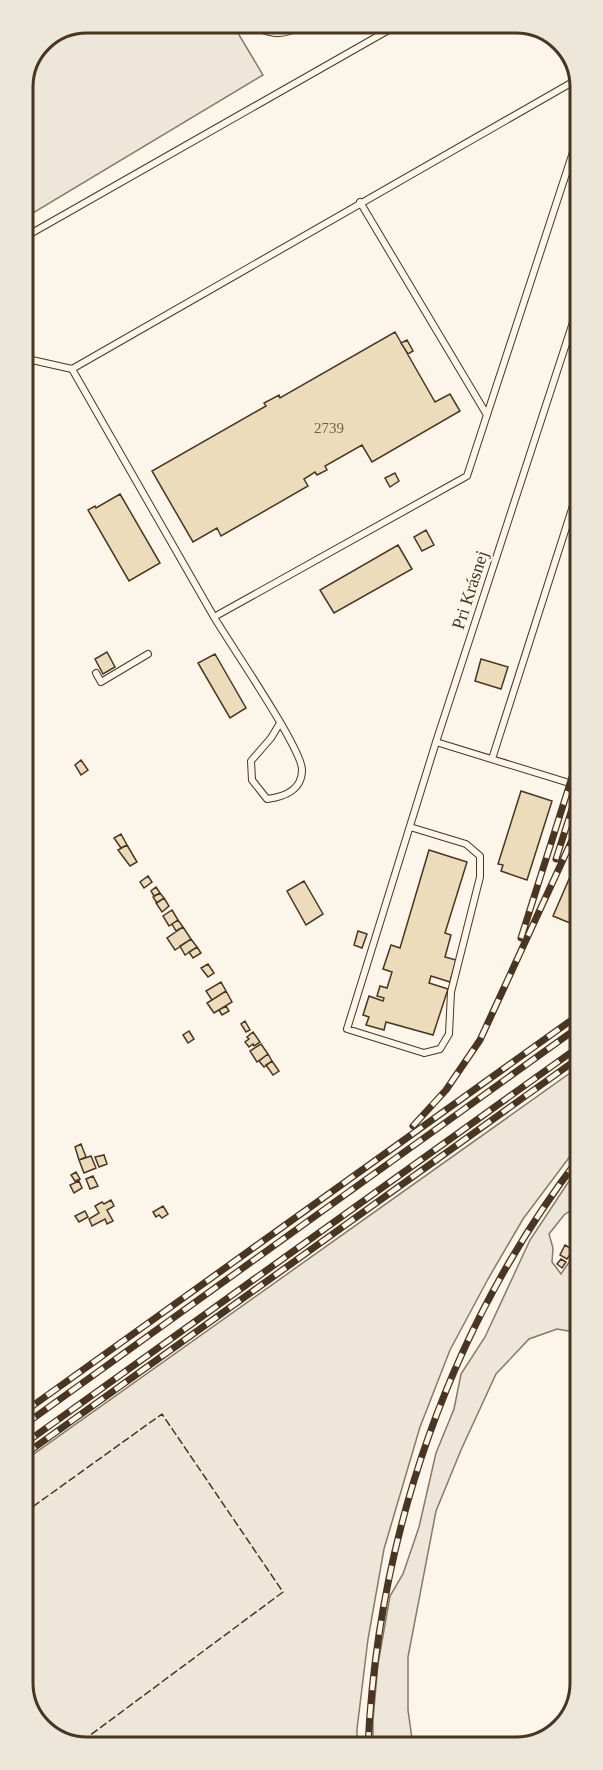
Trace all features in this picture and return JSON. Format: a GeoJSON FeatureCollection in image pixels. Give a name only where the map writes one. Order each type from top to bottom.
{"type":"FeatureCollection","features":[{"type":"Feature","properties":{"kind":"lane"},"geometry":{"type":"LineString","coordinates":[[33,232],[383,33]]}},
{"type":"Feature","properties":{"kind":"lane"},"geometry":{"type":"LineString","coordinates":[[33,360],[72,369],[570,84]]}},
{"type":"Feature","properties":{"kind":"lane"},"geometry":{"type":"LineString","coordinates":[[214,617],[467,476],[570,164]]}},
{"type":"Feature","properties":{"kind":"lane"},"geometry":{"type":"LineString","coordinates":[[360,202],[487,415]]}},
{"type":"Feature","properties":{"kind":"lane","name":"Pri Krásnej"},"geometry":{"type":"LineString","coordinates":[[410,827],[466,844],[480,856],[480,877],[452,992],[449,1034],[440,1049],[424,1053],[347,1029],[436,742],[570,332]]}},
{"type":"Feature","properties":{"kind":"lane"},"geometry":{"type":"LineString","coordinates":[[72,369],[214,617],[280,723],[294,746],[302,769],[297,786],[290,793],[267,799],[252,780],[251,761],[271,738],[280,723]]}},
{"type":"Feature","properties":{"kind":"lane"},"geometry":{"type":"LineString","coordinates":[[492,759],[570,515]]}},
{"type":"Feature","properties":{"kind":"lane"},"geometry":{"type":"LineString","coordinates":[[96,673],[101,682],[148,654]]}},
{"type":"Feature","properties":{"kind":"lane"},"geometry":{"type":"LineString","coordinates":[[436,742],[570,783]]}},
{"type":"Feature","properties":{"kind":"shaded area"},"geometry":{"type":"Polygon","coordinates":[[[87,33],[238,33],[263,75],[33,213],[34,76],[42,57],[57,42],[76,34],[87,33]]]}},
{"type":"Feature","properties":{"kind":"shaded area"},"geometry":{"type":"Polygon","coordinates":[[[570,1073],[570,1156],[523,1219],[488,1279],[450,1350],[420,1427],[384,1549],[368,1639],[357,1737],[83,1737],[66,1733],[51,1724],[37,1704],[33,1690],[33,1455],[570,1073]]]}},
{"type":"Feature","properties":{"kind":"shaded area"},"geometry":{"type":"Polygon","coordinates":[[[570,1180],[570,1211],[549,1234],[553,1248],[552,1262],[561,1274],[570,1261],[570,1331],[557,1329],[529,1339],[496,1374],[436,1511],[408,1657],[408,1710],[412,1737],[373,1737],[378,1664],[390,1596],[403,1574],[419,1527],[436,1453],[454,1409],[461,1374],[485,1337],[530,1240],[570,1180]]]}},
{"type":"Feature","properties":{"kind":"building"},"geometry":{"type":"Polygon","coordinates":[[[395,332],[435,402],[450,394],[460,411],[372,462],[362,445],[325,466],[327,470],[317,475],[315,472],[304,479],[308,486],[221,536],[217,528],[193,542],[152,471],[266,406],[264,403],[279,395],[280,398],[395,332]]]}},
{"type":"Feature","properties":{"kind":"building"},"geometry":{"type":"Polygon","coordinates":[[[407,340],[413,351],[408,354],[401,343],[407,340]]]}},
{"type":"Feature","properties":{"kind":"building"},"geometry":{"type":"Polygon","coordinates":[[[395,473],[399,481],[390,487],[385,478],[395,473]]]}},
{"type":"Feature","properties":{"kind":"building"},"geometry":{"type":"Polygon","coordinates":[[[120,494],[160,563],[129,581],[88,510],[120,494]]]}},
{"type":"Feature","properties":{"kind":"building"},"geometry":{"type":"Polygon","coordinates":[[[426,530],[434,545],[422,551],[414,537],[426,530]]]}},
{"type":"Feature","properties":{"kind":"building"},"geometry":{"type":"Polygon","coordinates":[[[398,545],[412,569],[334,613],[320,590],[398,545]]]}},
{"type":"Feature","properties":{"kind":"building"},"geometry":{"type":"Polygon","coordinates":[[[107,652],[115,667],[103,674],[95,659],[107,652]]]}},
{"type":"Feature","properties":{"kind":"building"},"geometry":{"type":"Polygon","coordinates":[[[215,654],[246,708],[230,718],[198,663],[215,654]]]}},
{"type":"Feature","properties":{"kind":"building"},"geometry":{"type":"Polygon","coordinates":[[[481,659],[508,667],[501,689],[475,681],[481,659]]]}},
{"type":"Feature","properties":{"kind":"building"},"geometry":{"type":"Polygon","coordinates":[[[81,760],[88,770],[81,775],[75,765],[81,760]]]}},
{"type":"Feature","properties":{"kind":"building"},"geometry":{"type":"Polygon","coordinates":[[[521,791],[552,801],[527,880],[501,871],[503,865],[498,864],[521,791]]]}},
{"type":"Feature","properties":{"kind":"building"},"geometry":{"type":"Polygon","coordinates":[[[121,834],[127,845],[121,848],[114,838],[121,834]]]}},
{"type":"Feature","properties":{"kind":"building"},"geometry":{"type":"Polygon","coordinates":[[[127,845],[137,862],[130,866],[118,850],[127,845]]]}},
{"type":"Feature","properties":{"kind":"building"},"geometry":{"type":"Polygon","coordinates":[[[429,850],[467,862],[445,933],[451,935],[445,957],[456,960],[450,982],[431,976],[429,983],[448,989],[433,1035],[386,1022],[384,1030],[366,1025],[369,1017],[363,1015],[369,996],[383,1001],[384,998],[377,996],[380,986],[387,988],[392,972],[383,969],[391,945],[400,948],[429,850]]]}},
{"type":"Feature","properties":{"kind":"building"},"geometry":{"type":"Polygon","coordinates":[[[148,876],[152,882],[144,888],[140,882],[148,876]]]}},
{"type":"Feature","properties":{"kind":"building"},"geometry":{"type":"Polygon","coordinates":[[[570,877],[570,923],[553,916],[570,877]]]}},
{"type":"Feature","properties":{"kind":"building"},"geometry":{"type":"Polygon","coordinates":[[[304,881],[323,914],[306,925],[287,891],[304,881]]]}},
{"type":"Feature","properties":{"kind":"building"},"geometry":{"type":"Polygon","coordinates":[[[156,887],[160,893],[154,896],[151,891],[156,887]]]}},
{"type":"Feature","properties":{"kind":"building"},"geometry":{"type":"Polygon","coordinates":[[[160,893],[164,898],[157,903],[153,897],[160,893]]]}},
{"type":"Feature","properties":{"kind":"building"},"geometry":{"type":"Polygon","coordinates":[[[164,898],[169,906],[162,912],[156,903],[164,898]]]}},
{"type":"Feature","properties":{"kind":"building"},"geometry":{"type":"Polygon","coordinates":[[[172,910],[178,920],[169,926],[163,916],[172,910]]]}},
{"type":"Feature","properties":{"kind":"building"},"geometry":{"type":"Polygon","coordinates":[[[178,920],[183,927],[176,931],[172,924],[178,920]]]}},
{"type":"Feature","properties":{"kind":"building"},"geometry":{"type":"Polygon","coordinates":[[[183,927],[191,939],[175,950],[167,938],[183,927]]]}},
{"type":"Feature","properties":{"kind":"building"},"geometry":{"type":"Polygon","coordinates":[[[358,931],[367,934],[362,948],[354,945],[358,931]]]}},
{"type":"Feature","properties":{"kind":"building"},"geometry":{"type":"Polygon","coordinates":[[[191,939],[197,947],[185,955],[180,946],[191,939]]]}},
{"type":"Feature","properties":{"kind":"building"},"geometry":{"type":"Polygon","coordinates":[[[197,947],[201,953],[193,958],[189,952],[197,947]]]}},
{"type":"Feature","properties":{"kind":"building"},"geometry":{"type":"Polygon","coordinates":[[[208,964],[214,973],[208,977],[201,968],[208,964]]]}},
{"type":"Feature","properties":{"kind":"building"},"geometry":{"type":"Polygon","coordinates":[[[221,982],[226,991],[212,1000],[206,991],[221,982]]]}},
{"type":"Feature","properties":{"kind":"building"},"geometry":{"type":"Polygon","coordinates":[[[226,991],[232,1002],[214,1013],[207,1003],[226,991]]]}},
{"type":"Feature","properties":{"kind":"building"},"geometry":{"type":"Polygon","coordinates":[[[226,1006],[229,1011],[222,1015],[219,1010],[226,1006]]]}},
{"type":"Feature","properties":{"kind":"building"},"geometry":{"type":"Polygon","coordinates":[[[245,1021],[250,1030],[246,1032],[241,1024],[245,1021]]]}},
{"type":"Feature","properties":{"kind":"building"},"geometry":{"type":"Polygon","coordinates":[[[189,1031],[194,1039],[188,1043],[183,1035],[189,1031]]]}},
{"type":"Feature","properties":{"kind":"building"},"geometry":{"type":"Polygon","coordinates":[[[253,1032],[260,1042],[249,1047],[245,1042],[253,1032]]]}},
{"type":"Feature","properties":{"kind":"building"},"geometry":{"type":"Polygon","coordinates":[[[261,1044],[268,1054],[257,1062],[250,1051],[261,1044]]]}},
{"type":"Feature","properties":{"kind":"building"},"geometry":{"type":"Polygon","coordinates":[[[268,1054],[272,1061],[264,1067],[259,1061],[268,1054]]]}},
{"type":"Feature","properties":{"kind":"building"},"geometry":{"type":"Polygon","coordinates":[[[272,1061],[279,1071],[273,1075],[266,1065],[272,1061]]]}},
{"type":"Feature","properties":{"kind":"building"},"geometry":{"type":"Polygon","coordinates":[[[81,1144],[86,1157],[79,1160],[75,1147],[81,1144]]]}},
{"type":"Feature","properties":{"kind":"building"},"geometry":{"type":"Polygon","coordinates":[[[104,1155],[107,1164],[99,1167],[95,1157],[104,1155]]]}},
{"type":"Feature","properties":{"kind":"building"},"geometry":{"type":"Polygon","coordinates":[[[91,1156],[96,1168],[84,1173],[79,1160],[91,1156]]]}},
{"type":"Feature","properties":{"kind":"building"},"geometry":{"type":"Polygon","coordinates":[[[76,1172],[80,1179],[75,1181],[71,1175],[76,1172]]]}},
{"type":"Feature","properties":{"kind":"building"},"geometry":{"type":"Polygon","coordinates":[[[93,1176],[98,1186],[90,1189],[86,1179],[93,1176]]]}},
{"type":"Feature","properties":{"kind":"building"},"geometry":{"type":"Polygon","coordinates":[[[79,1181],[82,1188],[74,1193],[70,1185],[79,1181]]]}},
{"type":"Feature","properties":{"kind":"building"},"geometry":{"type":"Polygon","coordinates":[[[111,1200],[114,1206],[107,1210],[113,1221],[107,1224],[105,1219],[92,1226],[89,1219],[99,1213],[95,1206],[111,1200]]]}},
{"type":"Feature","properties":{"kind":"building"},"geometry":{"type":"Polygon","coordinates":[[[163,1206],[168,1214],[162,1218],[159,1215],[156,1217],[153,1212],[163,1206]]]}},
{"type":"Feature","properties":{"kind":"building"},"geometry":{"type":"Polygon","coordinates":[[[85,1211],[88,1217],[79,1222],[75,1216],[85,1211]]]}},
{"type":"Feature","properties":{"kind":"building"},"geometry":{"type":"Polygon","coordinates":[[[565,1245],[570,1248],[567,1259],[560,1255],[565,1245]]]}},
{"type":"Feature","properties":{"kind":"building"},"geometry":{"type":"Polygon","coordinates":[[[561,1259],[566,1262],[562,1268],[557,1264],[561,1259]]]}},
{"type":"Feature","properties":{"kind":"railway"},"geometry":{"type":"LineString","coordinates":[[521,938],[570,783]]}},
{"type":"Feature","properties":{"kind":"railway"},"geometry":{"type":"LineString","coordinates":[[556,859],[570,815]]}},
{"type":"Feature","properties":{"kind":"railway"},"geometry":{"type":"LineString","coordinates":[[413,1126],[446,1090],[480,1040],[570,845]]}},
{"type":"Feature","properties":{"kind":"railway"},"geometry":{"type":"LineString","coordinates":[[33,1406],[570,1021]]}},
{"type":"Feature","properties":{"kind":"railway"},"geometry":{"type":"LineString","coordinates":[[33,1419],[570,1033]]}},
{"type":"Feature","properties":{"kind":"railway"},"geometry":{"type":"LineString","coordinates":[[33,1438],[570,1053]]}},
{"type":"Feature","properties":{"kind":"railway"},"geometry":{"type":"LineString","coordinates":[[33,1449],[570,1064]]}},
{"type":"Feature","properties":{"kind":"railway"},"geometry":{"type":"LineString","coordinates":[[369,1737],[375,1667],[387,1588],[405,1511],[429,1435],[458,1362],[493,1291],[534,1222],[570,1171]]}},
{"type":"Feature","properties":{"kind":"fence"},"geometry":{"type":"LineString","coordinates":[[33,1507],[162,1414],[283,1592],[88,1737]]}}]}
